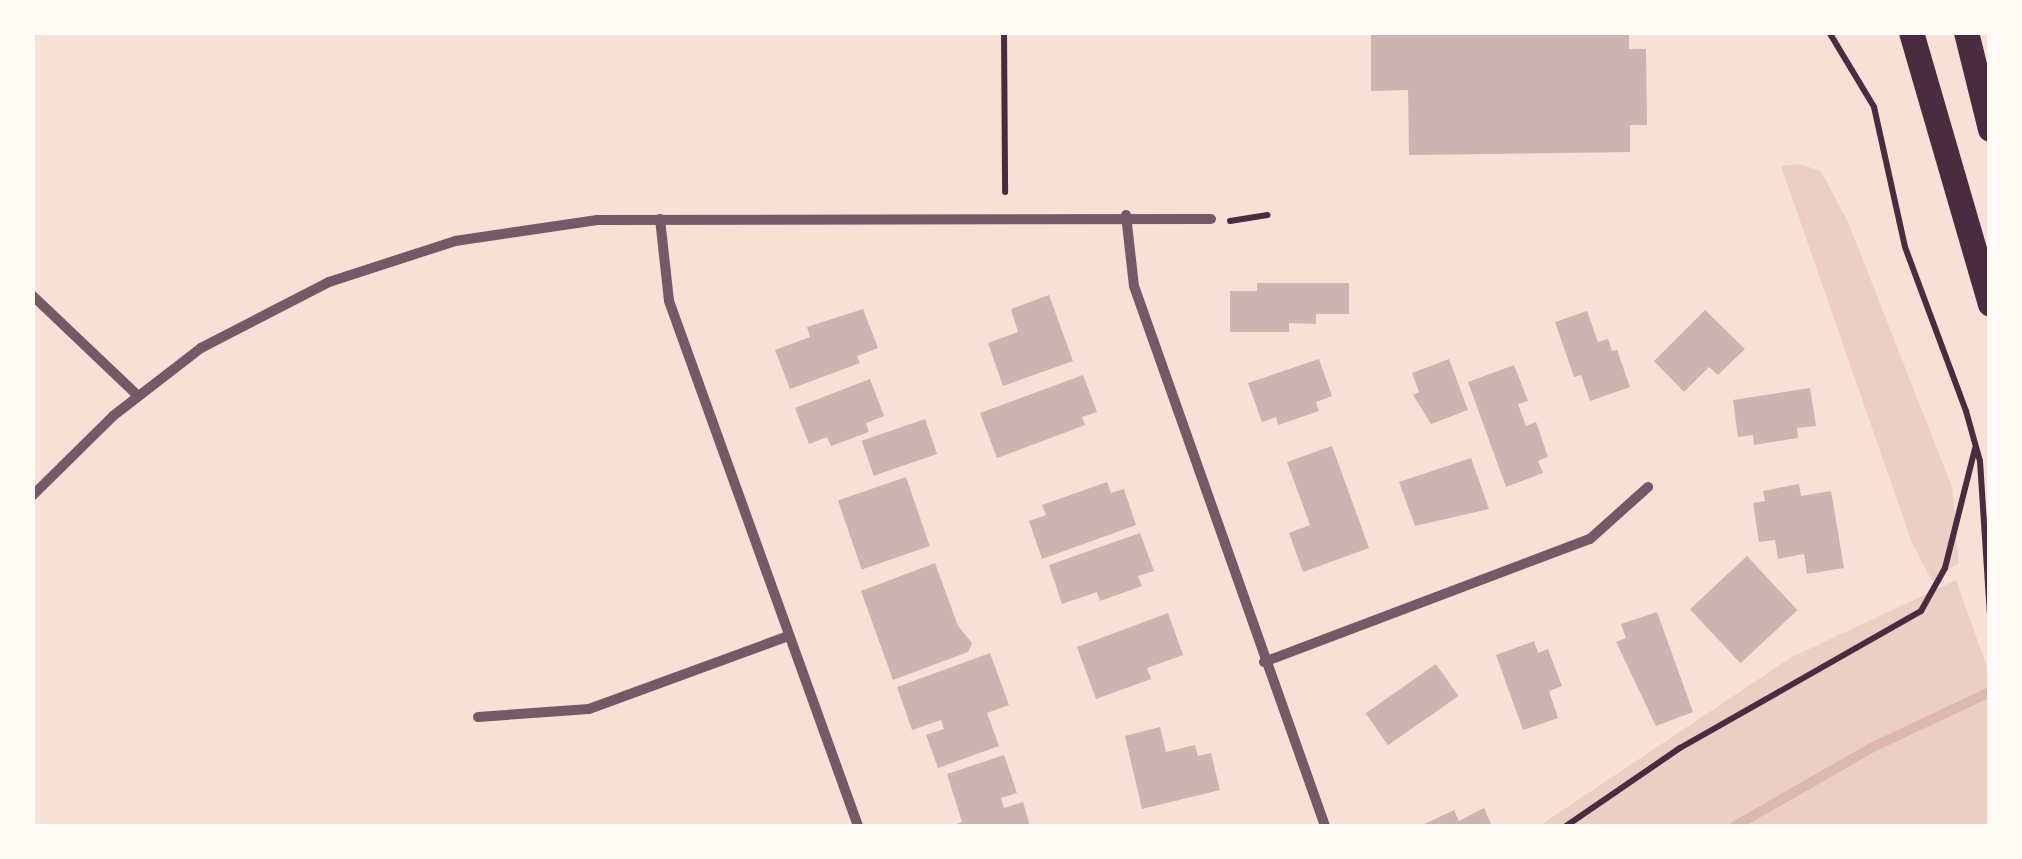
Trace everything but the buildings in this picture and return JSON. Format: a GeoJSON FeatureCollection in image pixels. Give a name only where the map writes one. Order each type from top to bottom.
{"type":"FeatureCollection","features":[{"type":"Feature","properties":{"kind":"main road"},"geometry":{"type":"LineString","coordinates":[[1891,32],[1926,103]]}},
{"type":"Feature","properties":{"kind":"main road"},"geometry":{"type":"LineString","coordinates":[[1911,32],[1926,103],[1990,304]]}},
{"type":"Feature","properties":{"kind":"main road"},"geometry":{"type":"LineString","coordinates":[[1966,32],[1990,129]]}},
{"type":"Feature","properties":{"kind":"street"},"geometry":{"type":"LineString","coordinates":[[1126,215],[1134,286],[1325,826]]}},
{"type":"Feature","properties":{"kind":"street"},"geometry":{"type":"LineString","coordinates":[[32,496],[137,396],[247,321],[370,266],[507,230],[660,220],[1126,215],[1211,219]]}},
{"type":"Feature","properties":{"kind":"street"},"geometry":{"type":"LineString","coordinates":[[660,220],[669,301],[858,826]]}},
{"type":"Feature","properties":{"kind":"street"},"geometry":{"type":"LineString","coordinates":[[32,294],[137,396]]}},
{"type":"Feature","properties":{"kind":"street"},"geometry":{"type":"LineString","coordinates":[[1264,662],[1590,539],[1648,487]]}},
{"type":"Feature","properties":{"kind":"street"},"geometry":{"type":"LineString","coordinates":[[478,716],[589,709],[790,636]]}},
{"type":"Feature","properties":{"kind":"path"},"geometry":{"type":"LineString","coordinates":[[1004,32],[1004,192]]}},
{"type":"Feature","properties":{"kind":"path"},"geometry":{"type":"LineString","coordinates":[[1829,32],[1874,107],[1905,247],[1975,446],[1990,615]]}},
{"type":"Feature","properties":{"kind":"path"},"geometry":{"type":"LineString","coordinates":[[1211,219],[1238,223],[1268,215]]}},
{"type":"Feature","properties":{"kind":"path"},"geometry":{"type":"LineString","coordinates":[[1566,826],[1680,748],[1921,612],[1945,568],[1975,446]]}},
{"type":"Feature","properties":{"kind":"shaded area"},"geometry":{"type":"Polygon","coordinates":[[[1799,164],[1821,171],[1848,222],[1952,487],[1959,563],[1932,581],[1911,540],[1781,166],[1799,164]]]}},
{"type":"Feature","properties":{"kind":"shaded area"},"geometry":{"type":"Polygon","coordinates":[[[1956,580],[1989,673],[1989,826],[1539,826],[1790,658],[1956,580]]]}},
{"type":"Feature","properties":{"kind":"waterway"},"geometry":{"type":"LineString","coordinates":[[1735,826],[1871,748],[1990,692]]}}]}
